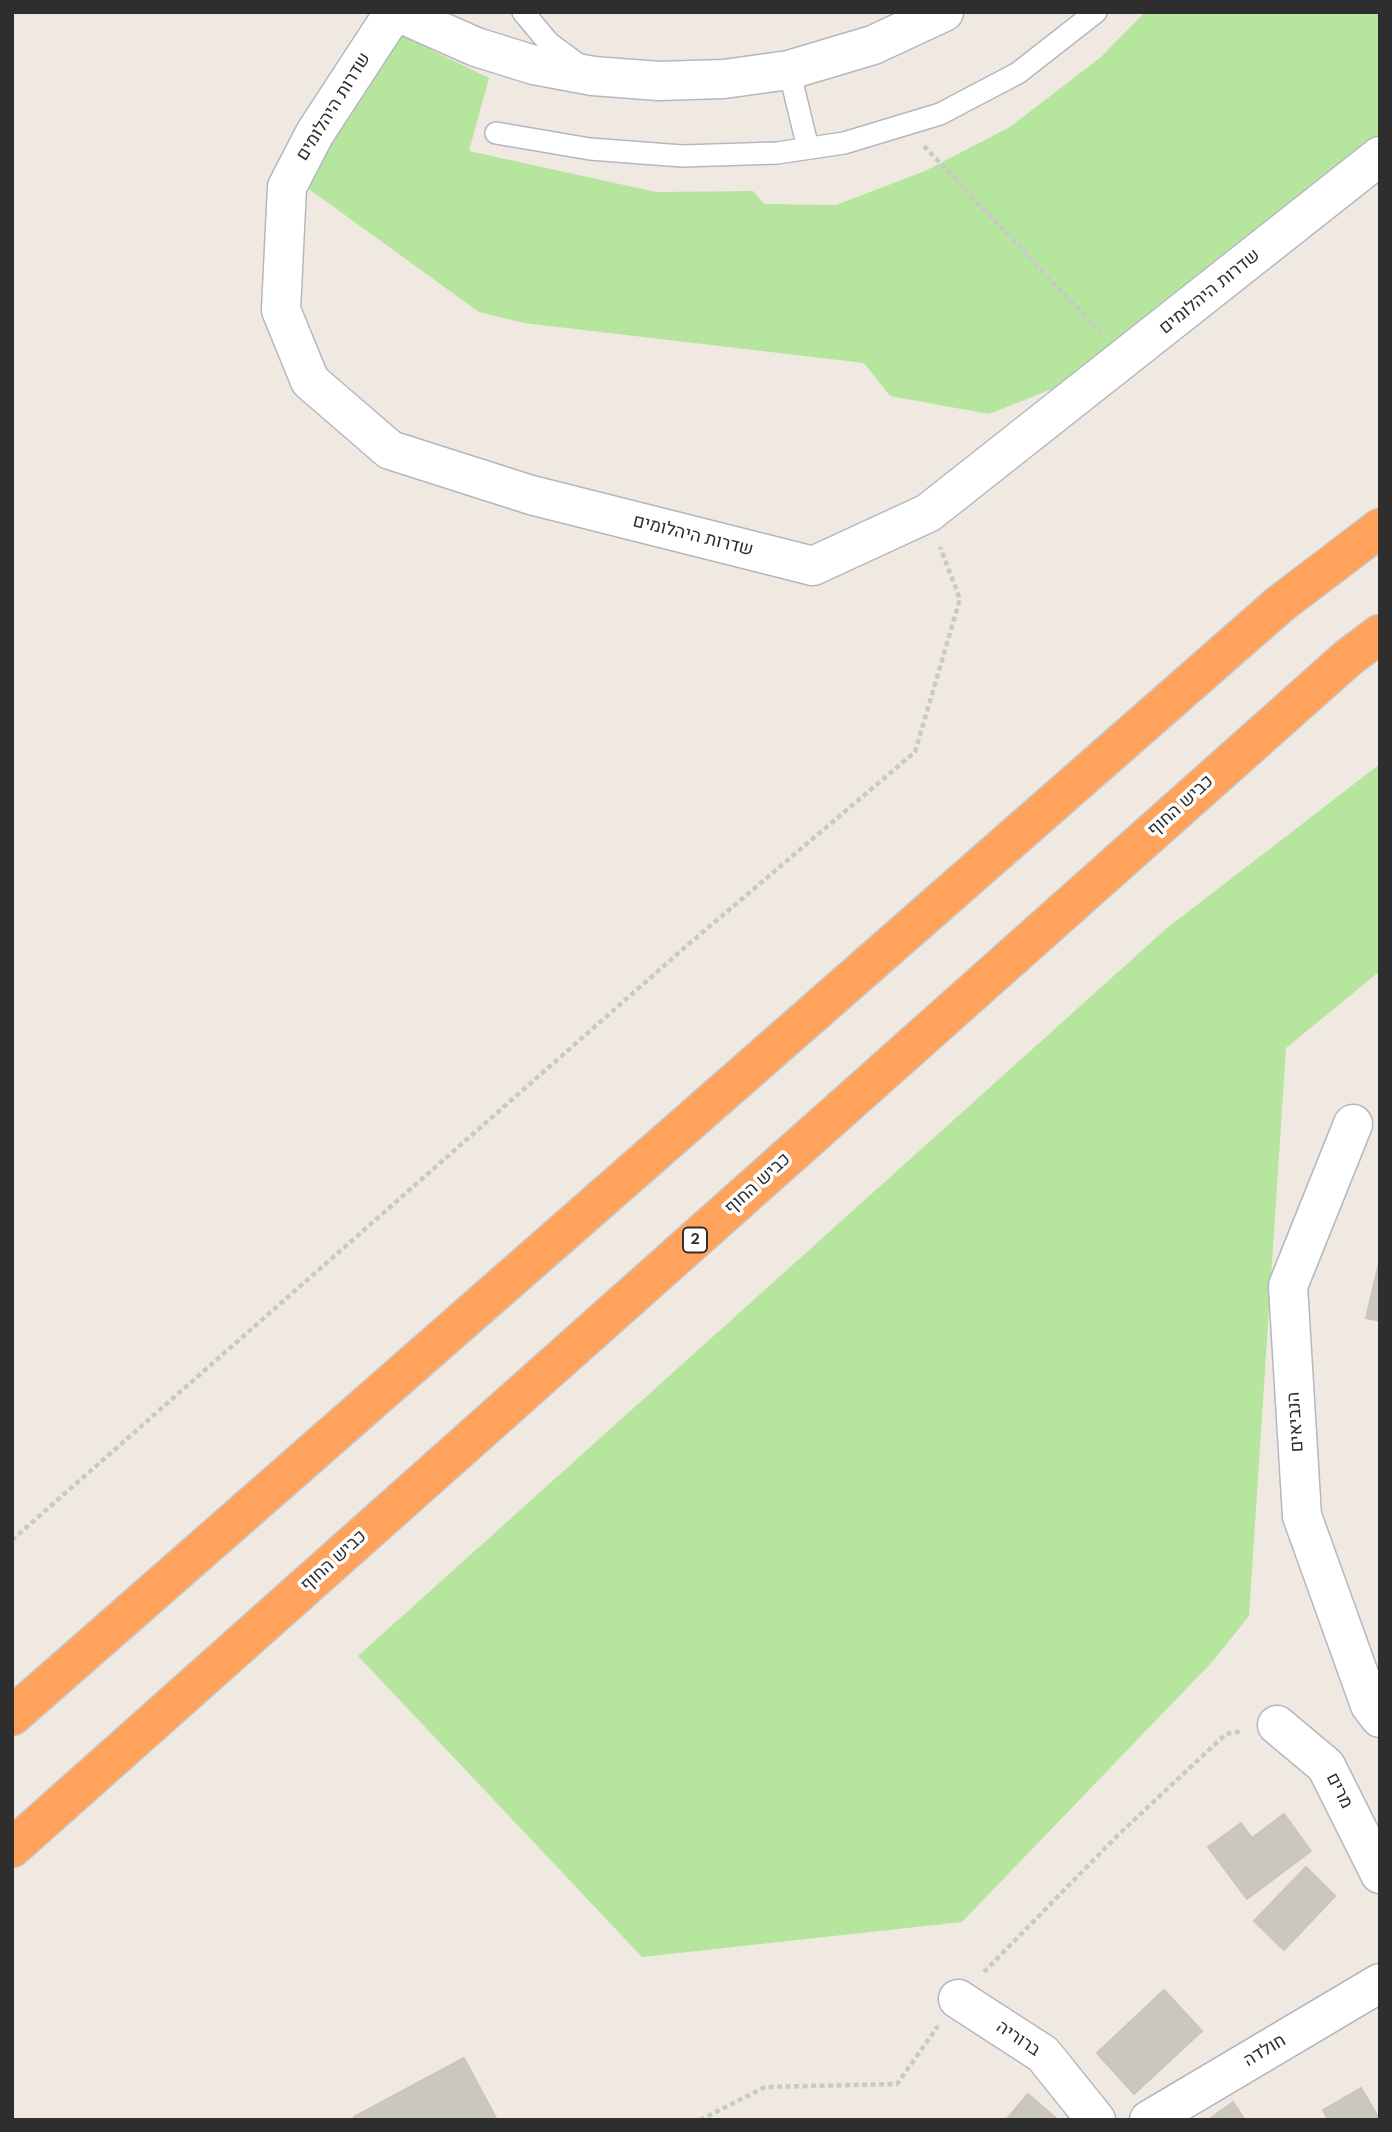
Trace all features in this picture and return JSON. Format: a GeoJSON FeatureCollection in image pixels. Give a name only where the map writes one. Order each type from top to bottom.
{"type":"FeatureCollection","features":[{"type":"Feature","properties":{"kind":"highway"},"geometry":{"type":"LineString","coordinates":[[12,1716],[1269,613],[1380,528]]}},
{"type":"Feature","properties":{"kind":"highway","name":"כביש החוף"},"geometry":{"type":"LineString","coordinates":[[12,1848],[1349,657],[1380,634]]}},
{"type":"Feature","properties":{"kind":"street"},"geometry":{"type":"LineString","coordinates":[[395,12],[476,47],[534,65],[593,76],[672,81],[724,79],[789,70],[873,45],[944,12]]}},
{"type":"Feature","properties":{"kind":"street","name":"שדרות היהלומים"},"geometry":{"type":"LineString","coordinates":[[395,12],[315,133],[287,187],[281,310],[310,382],[390,450],[531,495],[813,566],[928,513],[1380,156]]}},
{"type":"Feature","properties":{"kind":"street","name":"הנביאים"},"geometry":{"type":"LineString","coordinates":[[1353,1124],[1288,1286],[1302,1516],[1370,1705],[1380,1718]]}},
{"type":"Feature","properties":{"kind":"street","name":"מרים"},"geometry":{"type":"LineString","coordinates":[[1277,1724],[1326,1766],[1380,1874]]}},
{"type":"Feature","properties":{"kind":"street","name":"חולדה"},"geometry":{"type":"LineString","coordinates":[[1149,2120],[1380,1983]]}},
{"type":"Feature","properties":{"kind":"street","name":"ברוריה"},"geometry":{"type":"LineString","coordinates":[[958,1999],[1042,2054],[1096,2120]]}},
{"type":"Feature","properties":{"kind":"lane"},"geometry":{"type":"LineString","coordinates":[[523,12],[549,43],[593,76]]}},
{"type":"Feature","properties":{"kind":"lane"},"geometry":{"type":"LineString","coordinates":[[496,132],[590,149],[682,156],[776,153],[844,143],[940,114],[1018,74],[1096,12]]}},
{"type":"Feature","properties":{"kind":"lane"},"geometry":{"type":"LineString","coordinates":[[789,70],[808,148]]}},
{"type":"Feature","properties":{"kind":"path"},"geometry":{"type":"LineString","coordinates":[[904,125],[1125,359]]}},
{"type":"Feature","properties":{"kind":"path"},"geometry":{"type":"LineString","coordinates":[[12,1540],[683,949],[915,751],[960,598],[928,513]]}},
{"type":"Feature","properties":{"kind":"path"},"geometry":{"type":"LineString","coordinates":[[700,2120],[765,2087],[897,2084],[958,1999],[1118,1835],[1226,1734],[1277,1724]]}},
{"type":"Feature","properties":{"kind":"green space"},"geometry":{"type":"Polygon","coordinates":[[[1145,12],[1380,12],[1380,139],[1110,352],[1052,389],[989,414],[890,396],[864,363],[524,323],[479,312],[306,187],[380,25],[489,78],[469,151],[656,192],[753,191],[764,204],[836,205],[925,171],[1010,127],[1101,57],[1145,12]]]}},
{"type":"Feature","properties":{"kind":"green space"},"geometry":{"type":"Polygon","coordinates":[[[1380,764],[1380,971],[1286,1048],[1249,1616],[1213,1661],[962,1922],[642,1957],[358,1656],[1167,928],[1380,764]]]}},
{"type":"Feature","properties":{"kind":"building"},"geometry":{"type":"Polygon","coordinates":[[[1380,1259],[1380,1321],[1366,1318],[1380,1259]]]}},
{"type":"Feature","properties":{"kind":"building"},"geometry":{"type":"Polygon","coordinates":[[[1284,1814],[1311,1851],[1247,1899],[1208,1847],[1241,1823],[1252,1838],[1284,1814]]]}},
{"type":"Feature","properties":{"kind":"building"},"geometry":{"type":"Polygon","coordinates":[[[1306,1867],[1335,1896],[1284,1950],[1254,1921],[1306,1867]]]}},
{"type":"Feature","properties":{"kind":"building"},"geometry":{"type":"Polygon","coordinates":[[[1164,1990],[1202,2031],[1134,2094],[1097,2053],[1164,1990]]]}},
{"type":"Feature","properties":{"kind":"building"},"geometry":{"type":"Polygon","coordinates":[[[464,2058],[497,2120],[356,2120],[354,2117],[464,2058]]]}},
{"type":"Feature","properties":{"kind":"building"},"geometry":{"type":"Polygon","coordinates":[[[1361,2088],[1380,2120],[1328,2120],[1323,2110],[1361,2088]]]}},
{"type":"Feature","properties":{"kind":"building"},"geometry":{"type":"Polygon","coordinates":[[[1028,2094],[1058,2120],[1006,2120],[1028,2094]]]}},
{"type":"Feature","properties":{"kind":"building"},"geometry":{"type":"Polygon","coordinates":[[[1233,2102],[1245,2120],[1208,2120],[1233,2102]]]}}]}
